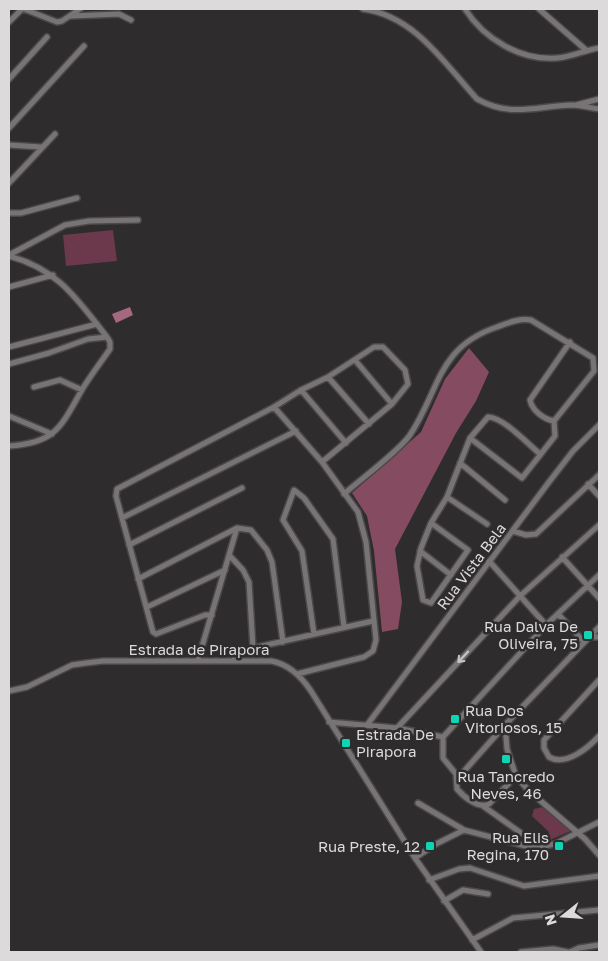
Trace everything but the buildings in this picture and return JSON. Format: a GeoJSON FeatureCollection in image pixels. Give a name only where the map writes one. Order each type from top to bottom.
{"type":"FeatureCollection","features":[{"type":"Feature","properties":{"kind":"street"},"geometry":{"type":"LineString","coordinates":[[9,22],[23,9],[57,22],[80,9]]}},
{"type":"Feature","properties":{"kind":"street"},"geometry":{"type":"LineString","coordinates":[[363,9],[388,11],[408,26],[420,36],[477,99],[487,104],[516,111],[573,105],[599,99]]}},
{"type":"Feature","properties":{"kind":"street"},"geometry":{"type":"LineString","coordinates":[[465,9],[491,38],[513,50],[536,57],[556,58],[599,48]]}},
{"type":"Feature","properties":{"kind":"street"},"geometry":{"type":"LineString","coordinates":[[539,9],[586,50]]}},
{"type":"Feature","properties":{"kind":"street"},"geometry":{"type":"LineString","coordinates":[[70,16],[119,14],[131,20]]}},
{"type":"Feature","properties":{"kind":"street"},"geometry":{"type":"LineString","coordinates":[[9,79],[47,37]]}},
{"type":"Feature","properties":{"kind":"street"},"geometry":{"type":"LineString","coordinates":[[9,128],[84,46]]}},
{"type":"Feature","properties":{"kind":"street"},"geometry":{"type":"LineString","coordinates":[[573,105],[599,109]]}},
{"type":"Feature","properties":{"kind":"street"},"geometry":{"type":"LineString","coordinates":[[9,183],[11,178],[55,134]]}},
{"type":"Feature","properties":{"kind":"street"},"geometry":{"type":"LineString","coordinates":[[9,144],[41,147]]}},
{"type":"Feature","properties":{"kind":"street"},"geometry":{"type":"LineString","coordinates":[[9,213],[21,213],[77,198]]}},
{"type":"Feature","properties":{"kind":"street"},"geometry":{"type":"LineString","coordinates":[[9,255],[66,225],[88,221],[138,220]]}},
{"type":"Feature","properties":{"kind":"street"},"geometry":{"type":"LineString","coordinates":[[9,255],[40,267],[53,275],[74,294],[110,342],[110,349],[82,390],[65,421],[52,434],[32,444],[9,446]]}},
{"type":"Feature","properties":{"kind":"street"},"geometry":{"type":"LineString","coordinates":[[9,287],[53,275]]}},
{"type":"Feature","properties":{"kind":"street"},"geometry":{"type":"LineString","coordinates":[[344,494],[409,437],[453,353],[466,342],[490,329],[526,319],[535,322],[570,342],[593,358],[599,359]]}},
{"type":"Feature","properties":{"kind":"street"},"geometry":{"type":"LineString","coordinates":[[9,347],[97,324]]}},
{"type":"Feature","properties":{"kind":"street"},"geometry":{"type":"LineString","coordinates":[[9,364],[49,353],[88,339],[107,337]]}},
{"type":"Feature","properties":{"kind":"street"},"geometry":{"type":"LineString","coordinates":[[554,420],[547,419],[538,413],[531,406],[530,400],[570,342]]}},
{"type":"Feature","properties":{"kind":"street"},"geometry":{"type":"LineString","coordinates":[[212,615],[205,614],[156,634],[153,632],[116,496],[120,485],[274,407],[301,390],[328,377],[374,347],[381,346],[405,370],[408,376],[408,384],[392,404],[322,462]]}},
{"type":"Feature","properties":{"kind":"street"},"geometry":{"type":"LineString","coordinates":[[470,438],[522,478],[555,436],[554,420],[594,371],[593,358]]}},
{"type":"Feature","properties":{"kind":"street"},"geometry":{"type":"LineString","coordinates":[[355,360],[392,404]]}},
{"type":"Feature","properties":{"kind":"street"},"geometry":{"type":"LineString","coordinates":[[328,377],[369,424]]}},
{"type":"Feature","properties":{"kind":"street"},"geometry":{"type":"LineString","coordinates":[[34,387],[60,380],[82,390]]}},
{"type":"Feature","properties":{"kind":"street"},"geometry":{"type":"LineString","coordinates":[[301,390],[346,443]]}},
{"type":"Feature","properties":{"kind":"street"},"geometry":{"type":"LineString","coordinates":[[274,407],[322,462],[358,512],[365,535],[375,643],[368,656],[297,674]]}},
{"type":"Feature","properties":{"kind":"street"},"geometry":{"type":"LineString","coordinates":[[9,416],[52,434]]}},
{"type":"Feature","properties":{"kind":"street"},"geometry":{"type":"LineString","coordinates":[[431,523],[468,550],[431,603],[423,600],[417,566],[420,551],[431,523],[447,496],[470,438],[488,417],[492,417],[503,423],[540,454]]}},
{"type":"Feature","properties":{"kind":"street","name":"Rua Vista Bela"},"geometry":{"type":"LineString","coordinates":[[367,725],[573,451],[599,425]]}},
{"type":"Feature","properties":{"kind":"street"},"geometry":{"type":"LineString","coordinates":[[122,518],[296,431]]}},
{"type":"Feature","properties":{"kind":"street"},"geometry":{"type":"LineString","coordinates":[[460,463],[505,500]]}},
{"type":"Feature","properties":{"kind":"street"},"geometry":{"type":"LineString","coordinates":[[513,531],[526,535],[536,534],[599,475]]}},
{"type":"Feature","properties":{"kind":"street"},"geometry":{"type":"LineString","coordinates":[[588,484],[599,496]]}},
{"type":"Feature","properties":{"kind":"street"},"geometry":{"type":"LineString","coordinates":[[130,545],[242,488]]}},
{"type":"Feature","properties":{"kind":"street"},"geometry":{"type":"LineString","coordinates":[[314,634],[302,551],[283,520],[294,490],[304,498],[333,539],[344,627]]}},
{"type":"Feature","properties":{"kind":"street"},"geometry":{"type":"LineString","coordinates":[[447,496],[487,524]]}},
{"type":"Feature","properties":{"kind":"street"},"geometry":{"type":"LineString","coordinates":[[397,728],[520,596],[599,525]]}},
{"type":"Feature","properties":{"kind":"street"},"geometry":{"type":"LineString","coordinates":[[138,579],[237,528],[251,530],[267,550],[272,562],[283,642]]}},
{"type":"Feature","properties":{"kind":"street"},"geometry":{"type":"LineString","coordinates":[[198,660],[237,528]]}},
{"type":"Feature","properties":{"kind":"street"},"geometry":{"type":"LineString","coordinates":[[420,551],[451,574]]}},
{"type":"Feature","properties":{"kind":"street"},"geometry":{"type":"LineString","coordinates":[[230,556],[243,570],[249,582],[253,648]]}},
{"type":"Feature","properties":{"kind":"street"},"geometry":{"type":"LineString","coordinates":[[562,557],[599,598]]}},
{"type":"Feature","properties":{"kind":"street"},"geometry":{"type":"LineString","coordinates":[[490,561],[546,625]]}},
{"type":"Feature","properties":{"kind":"street"},"geometry":{"type":"LineString","coordinates":[[147,608],[225,570]]}},
{"type":"Feature","properties":{"kind":"street"},"geometry":{"type":"LineString","coordinates":[[458,778],[443,758],[443,737],[546,625],[599,576]]}},
{"type":"Feature","properties":{"kind":"street"},"geometry":{"type":"LineString","coordinates":[[558,614],[584,642]]}},
{"type":"Feature","properties":{"kind":"street"},"geometry":{"type":"LineString","coordinates":[[233,661],[236,656],[253,648],[373,620]]}},
{"type":"Feature","properties":{"kind":"street"},"geometry":{"type":"LineString","coordinates":[[521,832],[460,792],[457,785],[458,778],[505,725],[599,627]]}},
{"type":"Feature","properties":{"kind":"street"},"geometry":{"type":"LineString","coordinates":[[590,636],[599,637]]}},
{"type":"Feature","properties":{"kind":"street","name":"Estrada de Pirapora"},"geometry":{"type":"LineString","coordinates":[[9,691],[27,687],[72,666],[86,663],[198,660],[280,662],[297,674],[311,691],[415,858],[481,952]]}},
{"type":"Feature","properties":{"kind":"street"},"geometry":{"type":"LineString","coordinates":[[599,680],[544,740],[543,744],[546,753],[553,760],[558,760],[583,752],[599,736]]}},
{"type":"Feature","properties":{"kind":"street"},"geometry":{"type":"LineString","coordinates":[[329,722],[397,728],[443,737]]}},
{"type":"Feature","properties":{"kind":"street"},"geometry":{"type":"LineString","coordinates":[[505,725],[507,749],[516,776],[528,790],[577,832],[599,855]]}},
{"type":"Feature","properties":{"kind":"street"},"geometry":{"type":"LineString","coordinates":[[483,806],[489,804],[516,776]]}},
{"type":"Feature","properties":{"kind":"street"},"geometry":{"type":"LineString","coordinates":[[418,803],[464,830],[533,848],[555,844],[599,822]]}},
{"type":"Feature","properties":{"kind":"street"},"geometry":{"type":"LineString","coordinates":[[415,858],[436,844],[464,830]]}},
{"type":"Feature","properties":{"kind":"street"},"geometry":{"type":"LineString","coordinates":[[430,880],[470,868],[524,886],[599,876]]}},
{"type":"Feature","properties":{"kind":"street"},"geometry":{"type":"LineString","coordinates":[[444,901],[463,890],[488,894]]}},
{"type":"Feature","properties":{"kind":"street"},"geometry":{"type":"LineString","coordinates":[[472,940],[513,918],[599,910]]}},
{"type":"Feature","properties":{"kind":"street"},"geometry":{"type":"LineString","coordinates":[[521,952],[569,952],[579,948],[599,945]]}},
{"type":"Feature","properties":{"kind":"shaded area"},"geometry":{"type":"Polygon","coordinates":[[[113,230],[117,261],[66,266],[63,235],[113,230]]]}},
{"type":"Feature","properties":{"kind":"shaded area"},"geometry":{"type":"Polygon","coordinates":[[[130,307],[133,315],[116,323],[112,314],[130,307]]]}},
{"type":"Feature","properties":{"kind":"shaded area"},"geometry":{"type":"Polygon","coordinates":[[[469,348],[489,372],[476,401],[456,433],[395,549],[402,602],[398,629],[382,632],[374,551],[367,516],[352,493],[421,432],[445,379],[469,348]]]}},
{"type":"Feature","properties":{"kind":"shaded area"},"geometry":{"type":"Polygon","coordinates":[[[543,807],[571,831],[545,842],[549,832],[532,816],[534,809],[543,807]]]}},
{"type":"Feature","properties":{"kind":"place","name":"Rua Dalva De Oliveira, 75"},"geometry":{"type":"Point","coordinates":[588,635]}},
{"type":"Feature","properties":{"kind":"place","name":"Rua Dos Vitoriosos, 15"},"geometry":{"type":"Point","coordinates":[455,719]}},
{"type":"Feature","properties":{"kind":"place","name":"Estrada De Pirapora"},"geometry":{"type":"Point","coordinates":[346,743]}},
{"type":"Feature","properties":{"kind":"place","name":"Rua Tancredo Neves, 46"},"geometry":{"type":"Point","coordinates":[506,759]}},
{"type":"Feature","properties":{"kind":"place","name":"Rua Preste, 12"},"geometry":{"type":"Point","coordinates":[430,846]}},
{"type":"Feature","properties":{"kind":"place","name":"Rua Elis Regina, 170"},"geometry":{"type":"Point","coordinates":[559,846]}}]}
